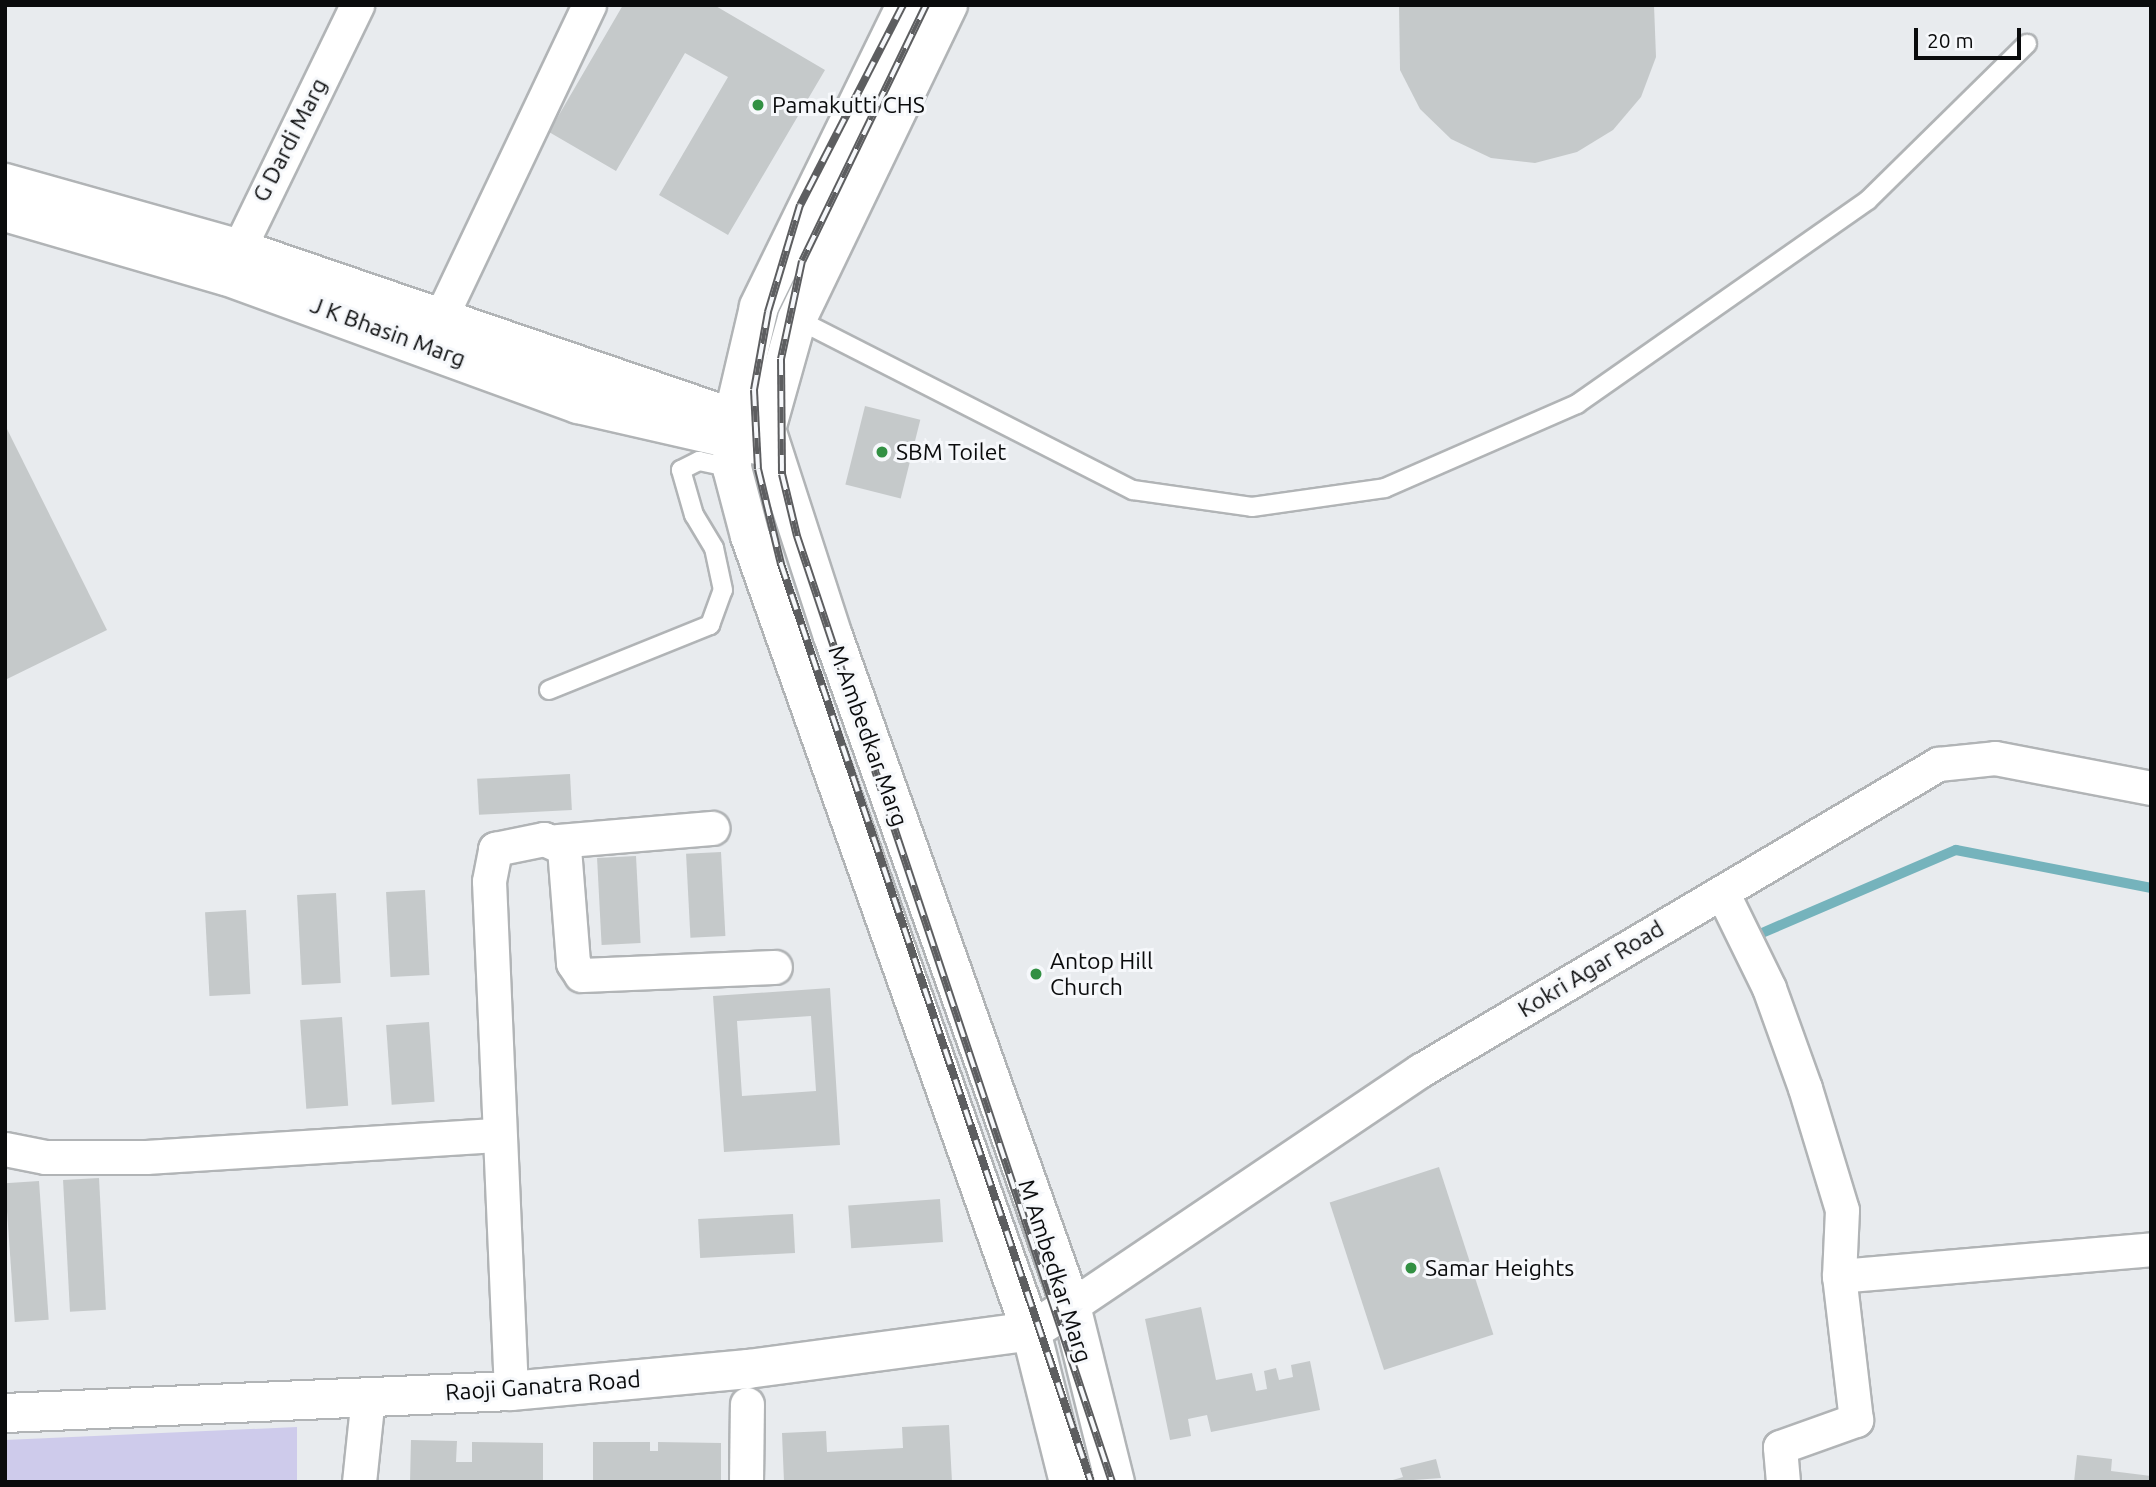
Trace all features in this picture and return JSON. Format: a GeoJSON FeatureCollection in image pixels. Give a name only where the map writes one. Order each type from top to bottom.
{"type":"FeatureCollection","features":[{"type":"Feature","properties":{"kind":"main road"},"geometry":{"type":"LineString","coordinates":[[906,5],[759,307],[747,441],[750,536],[1031,1331],[1069,1482]]}},
{"type":"Feature","properties":{"kind":"main road"},"geometry":{"type":"LineString","coordinates":[[747,441],[797,319],[948,5]]}},
{"type":"Feature","properties":{"kind":"main road","name":"J K Bhasin Marg"},"geometry":{"type":"LineString","coordinates":[[5,183],[432,330],[578,404],[747,441]]}},
{"type":"Feature","properties":{"kind":"main road","name":"J K Bhasin Marg"},"geometry":{"type":"LineString","coordinates":[[5,212],[231,262]]}},
{"type":"Feature","properties":{"kind":"main road","name":"M Ambedkar Marg"},"geometry":{"type":"LineString","coordinates":[[747,441],[1071,1306],[1115,1482]]}},
{"type":"Feature","properties":{"kind":"main road","name":"Raoji Ganatra Road"},"geometry":{"type":"LineString","coordinates":[[5,1413],[368,1395],[511,1391],[748,1370],[1031,1331],[1071,1306]]}},
{"type":"Feature","properties":{"kind":"street","name":"G Dardi Marg"},"geometry":{"type":"LineString","coordinates":[[231,262],[357,5]]}},
{"type":"Feature","properties":{"kind":"street"},"geometry":{"type":"LineString","coordinates":[[432,330],[589,5]]}},
{"type":"Feature","properties":{"kind":"street","name":"Kokri Agar Road"},"geometry":{"type":"LineString","coordinates":[[1071,1306],[1420,1070],[1938,764],[1995,758],[2151,788]]}},
{"type":"Feature","properties":{"kind":"street"},"geometry":{"type":"LineString","coordinates":[[511,1391],[498,1135],[489,861],[503,843],[712,828]]}},
{"type":"Feature","properties":{"kind":"street"},"geometry":{"type":"LineString","coordinates":[[557,841],[564,848],[573,963],[581,975],[775,967]]}},
{"type":"Feature","properties":{"kind":"street"},"geometry":{"type":"LineString","coordinates":[[1722,892],[1769,988],[1809,1100],[1842,1210],[1839,1276],[1856,1420],[1780,1447],[1783,1482]]}},
{"type":"Feature","properties":{"kind":"street"},"geometry":{"type":"LineString","coordinates":[[5,1149],[45,1157],[146,1157],[498,1135]]}},
{"type":"Feature","properties":{"kind":"street"},"geometry":{"type":"LineString","coordinates":[[1839,1276],[2151,1249]]}},
{"type":"Feature","properties":{"kind":"street"},"geometry":{"type":"LineString","coordinates":[[359,1482],[368,1395]]}},
{"type":"Feature","properties":{"kind":"street"},"geometry":{"type":"LineString","coordinates":[[746,1482],[747,1404]]}},
{"type":"Feature","properties":{"kind":"lane"},"geometry":{"type":"LineString","coordinates":[[797,319],[1133,490],[1252,508],[1385,488],[1577,404],[1868,200],[2026,44]]}},
{"type":"Feature","properties":{"kind":"lane"},"geometry":{"type":"LineString","coordinates":[[549,690],[710,625],[723,590],[714,548],[694,515],[681,470],[747,441]]}},
{"type":"Feature","properties":{"kind":"shaded area"},"geometry":{"type":"Polygon","coordinates":[[[297,1427],[297,1482],[5,1482],[5,1440],[297,1427]]]}},
{"type":"Feature","properties":{"kind":"building","name":"Pamakutti CHS"},"geometry":{"type":"Polygon","coordinates":[[[623,5],[714,5],[825,70],[728,235],[659,195],[728,77],[685,53],[616,171],[549,132],[623,5]]]}},
{"type":"Feature","properties":{"kind":"building"},"geometry":{"type":"Polygon","coordinates":[[[1399,5],[1654,5],[1656,57],[1641,97],[1613,130],[1577,152],[1535,163],[1491,158],[1451,139],[1420,109],[1400,70],[1399,5]]]}},
{"type":"Feature","properties":{"kind":"building","name":"SBM Toilet"},"geometry":{"type":"Polygon","coordinates":[[[865,406],[920,420],[901,498],[845,485],[865,406]]]}},
{"type":"Feature","properties":{"kind":"building"},"geometry":{"type":"Polygon","coordinates":[[[5,425],[107,630],[5,680],[5,425]]]}},
{"type":"Feature","properties":{"kind":"building"},"geometry":{"type":"Polygon","coordinates":[[[570,774],[572,810],[479,815],[477,779],[570,774]]]}},
{"type":"Feature","properties":{"kind":"building"},"geometry":{"type":"Polygon","coordinates":[[[721,852],[725,936],[690,938],[686,854],[721,852]]]}},
{"type":"Feature","properties":{"kind":"building"},"geometry":{"type":"Polygon","coordinates":[[[636,856],[641,943],[602,945],[597,858],[636,856]]]}},
{"type":"Feature","properties":{"kind":"building"},"geometry":{"type":"Polygon","coordinates":[[[425,890],[429,975],[391,977],[386,892],[425,890]]]}},
{"type":"Feature","properties":{"kind":"building"},"geometry":{"type":"Polygon","coordinates":[[[336,893],[341,983],[302,985],[297,895],[336,893]]]}},
{"type":"Feature","properties":{"kind":"building"},"geometry":{"type":"Polygon","coordinates":[[[246,910],[250,994],[209,996],[205,912],[246,910]]]}},
{"type":"Feature","properties":{"kind":"building"},"geometry":{"type":"Polygon","coordinates":[[[830,988],[840,1145],[724,1152],[713,996],[830,988]],[[811,1016],[737,1021],[742,1096],[816,1091],[811,1016]]]}},
{"type":"Feature","properties":{"kind":"building"},"geometry":{"type":"Polygon","coordinates":[[[342,1017],[348,1106],[306,1109],[300,1020],[342,1017]]]}},
{"type":"Feature","properties":{"kind":"building"},"geometry":{"type":"Polygon","coordinates":[[[429,1022],[435,1102],[392,1105],[386,1025],[429,1022]]]}},
{"type":"Feature","properties":{"kind":"building","name":"Samar Heights"},"geometry":{"type":"Polygon","coordinates":[[[1439,1167],[1493,1334],[1384,1370],[1330,1203],[1439,1167]]]}},
{"type":"Feature","properties":{"kind":"building"},"geometry":{"type":"Polygon","coordinates":[[[99,1178],[106,1310],[70,1312],[63,1180],[99,1178]]]}},
{"type":"Feature","properties":{"kind":"building"},"geometry":{"type":"Polygon","coordinates":[[[39,1181],[49,1320],[15,1322],[5,1183],[39,1181]]]}},
{"type":"Feature","properties":{"kind":"building"},"geometry":{"type":"Polygon","coordinates":[[[940,1199],[943,1242],[851,1248],[848,1205],[940,1199]]]}},
{"type":"Feature","properties":{"kind":"building"},"geometry":{"type":"Polygon","coordinates":[[[793,1214],[795,1253],[700,1258],[698,1219],[793,1214]]]}},
{"type":"Feature","properties":{"kind":"building"},"geometry":{"type":"Polygon","coordinates":[[[1201,1307],[1216,1380],[1252,1373],[1256,1391],[1267,1389],[1264,1371],[1276,1368],[1279,1380],[1293,1377],[1291,1365],[1310,1361],[1320,1410],[1211,1432],[1207,1415],[1188,1419],[1191,1436],[1170,1440],[1145,1319],[1201,1307]]]}},
{"type":"Feature","properties":{"kind":"building"},"geometry":{"type":"Polygon","coordinates":[[[949,1425],[952,1482],[784,1482],[782,1433],[826,1431],[827,1452],[903,1448],[902,1427],[949,1425]]]}},
{"type":"Feature","properties":{"kind":"building"},"geometry":{"type":"Polygon","coordinates":[[[411,1440],[457,1441],[456,1462],[472,1462],[472,1442],[543,1443],[543,1482],[410,1482],[411,1440]]]}},
{"type":"Feature","properties":{"kind":"building"},"geometry":{"type":"Polygon","coordinates":[[[593,1442],[650,1442],[650,1451],[658,1451],[658,1442],[721,1443],[721,1482],[593,1482],[593,1442]]]}},
{"type":"Feature","properties":{"kind":"building"},"geometry":{"type":"Polygon","coordinates":[[[2077,1455],[2112,1459],[2111,1471],[2151,1476],[2151,1482],[2074,1482],[2077,1455]]]}},
{"type":"Feature","properties":{"kind":"building"},"geometry":{"type":"Polygon","coordinates":[[[1436,1459],[1441,1478],[1386,1482],[1403,1477],[1400,1468],[1436,1459]]]}},
{"type":"Feature","properties":{"kind":"waterway"},"geometry":{"type":"LineString","coordinates":[[1762,933],[1956,850],[2151,888]]}},
{"type":"Feature","properties":{"kind":"railway"},"geometry":{"type":"LineString","coordinates":[[903,5],[800,205],[768,312],[754,390],[758,469],[781,564],[1091,1482]]}},
{"type":"Feature","properties":{"kind":"railway"},"geometry":{"type":"LineString","coordinates":[[926,5],[802,261],[781,359],[782,474],[797,536],[1112,1482]]}},
{"type":"Feature","properties":{"kind":"place","name":"Pamakutti CHS"},"geometry":{"type":"Point","coordinates":[758,105]}},
{"type":"Feature","properties":{"kind":"place","name":"SBM Toilet"},"geometry":{"type":"Point","coordinates":[882,452]}},
{"type":"Feature","properties":{"kind":"place","name":"Antop Hill Church"},"geometry":{"type":"Point","coordinates":[1036,974]}},
{"type":"Feature","properties":{"kind":"place","name":"Samar Heights"},"geometry":{"type":"Point","coordinates":[1411,1268]}}]}
